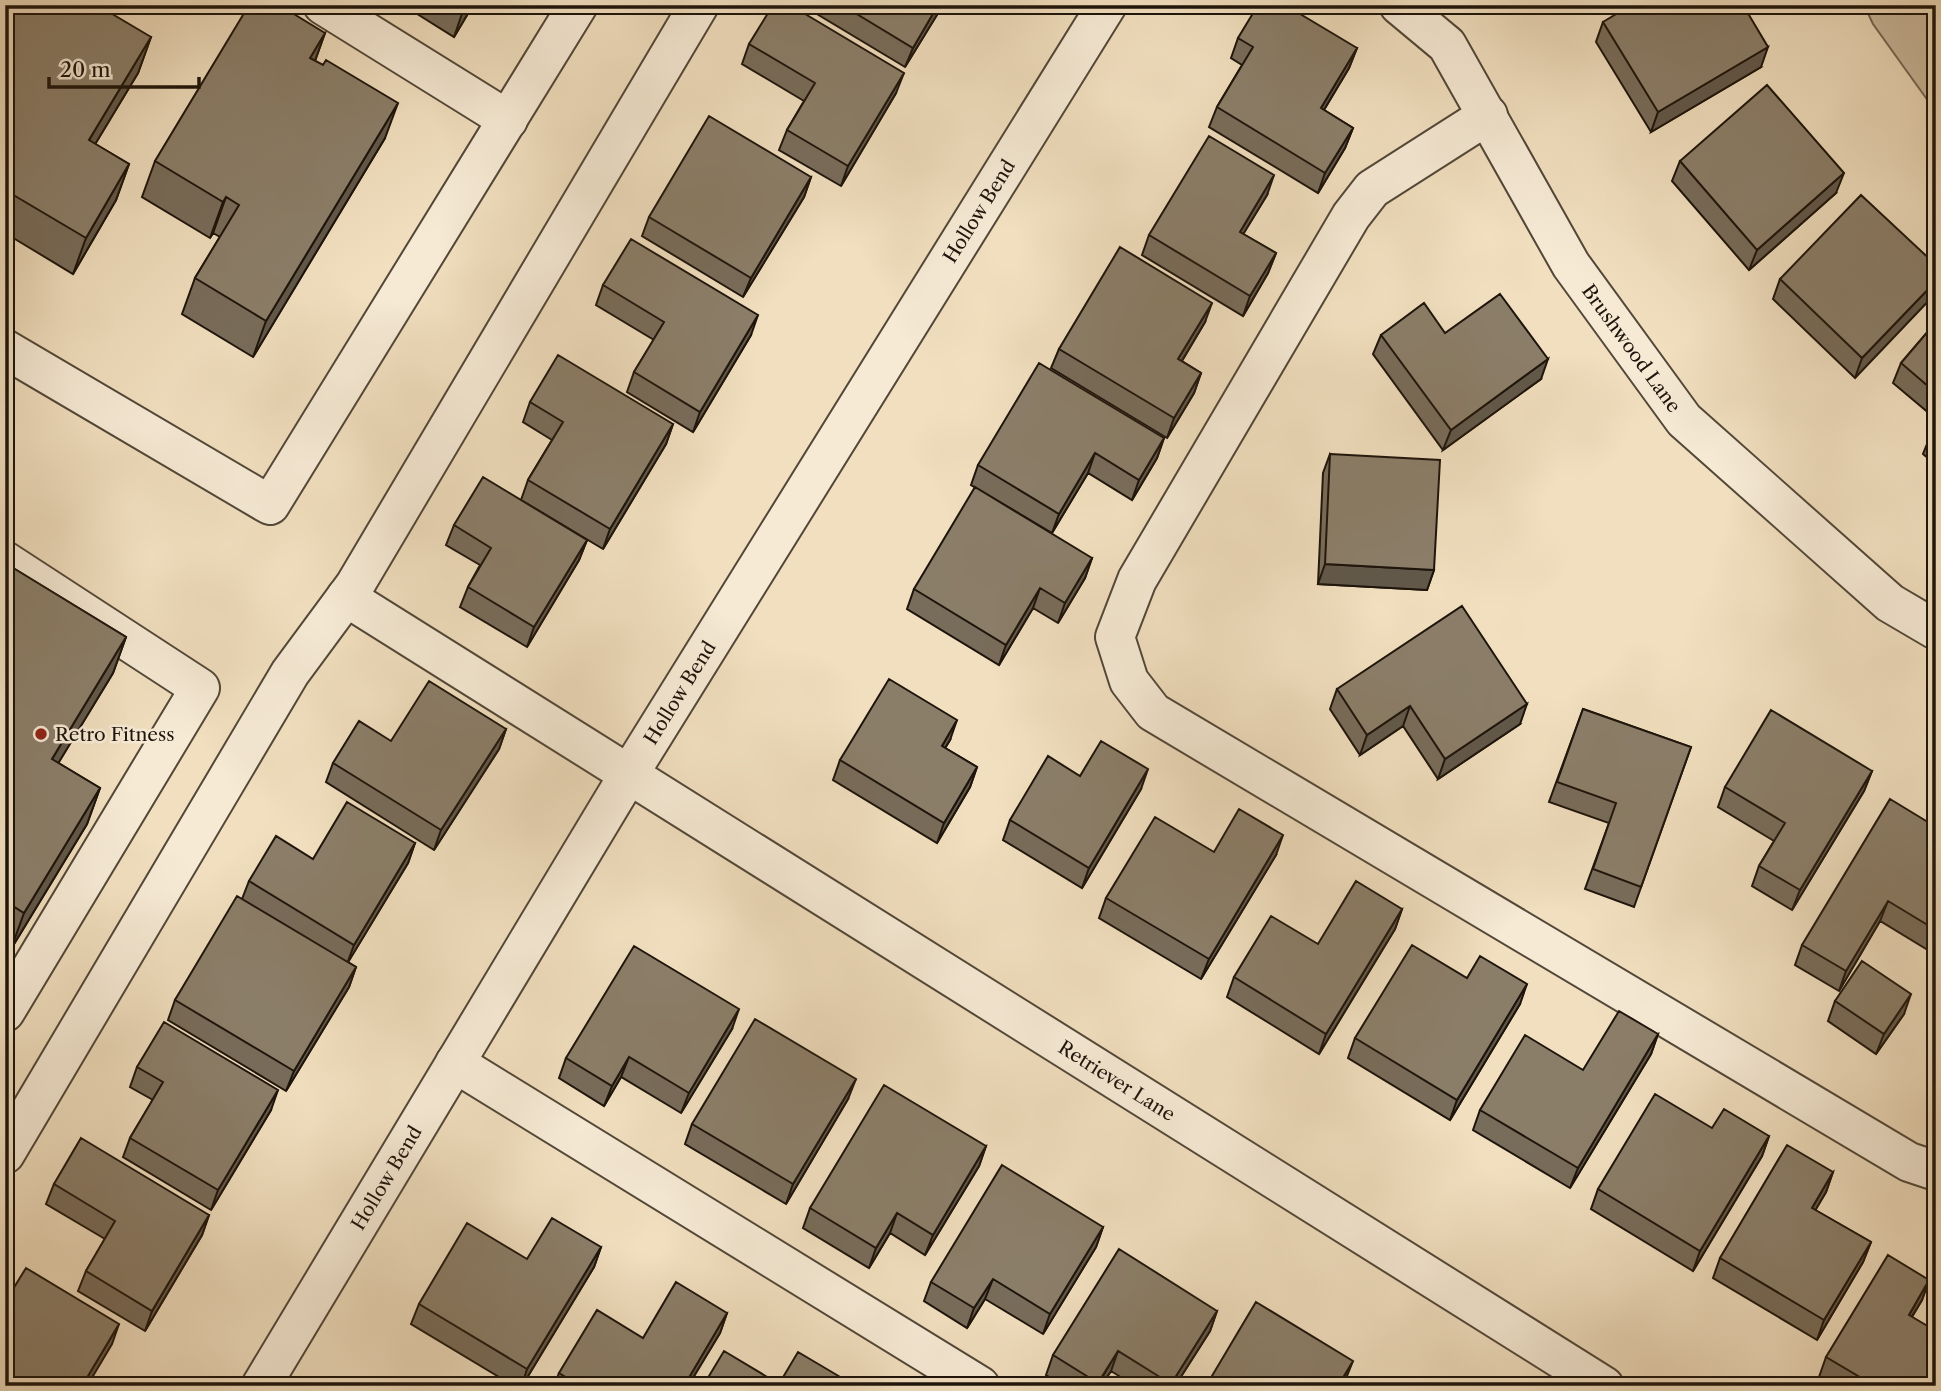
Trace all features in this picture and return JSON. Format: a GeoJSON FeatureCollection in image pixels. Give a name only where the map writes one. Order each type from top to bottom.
{"type":"FeatureCollection","features":[{"type":"Feature","properties":{"kind":"street"},"geometry":{"type":"LineString","coordinates":[[323,5],[508,120]]}},
{"type":"Feature","properties":{"kind":"street"},"geometry":{"type":"LineString","coordinates":[[5,349],[270,505],[579,5]]}},
{"type":"Feature","properties":{"kind":"street"},"geometry":{"type":"LineString","coordinates":[[5,1154],[290,673],[346,597],[699,5]]}},
{"type":"Feature","properties":{"kind":"street","name":"Hollow Bend"},"geometry":{"type":"LineString","coordinates":[[276,1381],[455,1063],[629,774],[1107,5]]}},
{"type":"Feature","properties":{"kind":"street","name":"Brushwood Lane"},"geometry":{"type":"LineString","coordinates":[[1399,5],[1447,45],[1571,265],[1684,420],[1890,603],[1936,630]]}},
{"type":"Feature","properties":{"kind":"street"},"geometry":{"type":"LineString","coordinates":[[1488,116],[1372,189],[1351,216],[1137,580],[1115,637],[1129,681],[1153,712],[1909,1162],[1936,1171]]}},
{"type":"Feature","properties":{"kind":"street"},"geometry":{"type":"LineString","coordinates":[[5,561],[200,688],[5,1012]]}},
{"type":"Feature","properties":{"kind":"street","name":"Retriever Lane"},"geometry":{"type":"LineString","coordinates":[[346,597],[1604,1386]]}},
{"type":"Feature","properties":{"kind":"street"},"geometry":{"type":"LineString","coordinates":[[455,1063],[980,1386]]}},
{"type":"Feature","properties":{"kind":"shaded area"},"geometry":{"type":"Polygon","coordinates":[[[1864,5],[1936,5],[1936,112],[1873,24],[1864,5]]]}},
{"type":"Feature","properties":{"kind":"building"},"geometry":{"type":"Polygon","coordinates":[[[5,5],[97,5],[151,37],[89,140],[129,164],[86,238],[5,190],[5,5]]]}},
{"type":"Feature","properties":{"kind":"building"},"geometry":{"type":"Polygon","coordinates":[[[249,5],[279,5],[325,33],[310,58],[323,65],[326,60],[398,103],[266,321],[195,278],[239,205],[226,197],[223,202],[155,161],[249,5]]]}},
{"type":"Feature","properties":{"kind":"building"},"geometry":{"type":"Polygon","coordinates":[[[773,5],[790,5],[904,73],[848,166],[787,130],[815,83],[749,44],[773,5]]]}},
{"type":"Feature","properties":{"kind":"building"},"geometry":{"type":"Polygon","coordinates":[[[842,5],[938,5],[913,48],[842,5]]]}},
{"type":"Feature","properties":{"kind":"building"},"geometry":{"type":"Polygon","coordinates":[[[1258,5],[1285,5],[1357,48],[1321,108],[1353,128],[1325,173],[1217,107],[1253,47],[1238,38],[1258,5]]]}},
{"type":"Feature","properties":{"kind":"building"},"geometry":{"type":"Polygon","coordinates":[[[1631,5],[1743,5],[1768,47],[1658,112],[1603,22],[1631,5]]]}},
{"type":"Feature","properties":{"kind":"building"},"geometry":{"type":"Polygon","coordinates":[[[1767,85],[1844,173],[1757,250],[1680,161],[1767,85]]]}},
{"type":"Feature","properties":{"kind":"building"},"geometry":{"type":"Polygon","coordinates":[[[709,116],[811,177],[751,278],[649,217],[709,116]]]}},
{"type":"Feature","properties":{"kind":"building"},"geometry":{"type":"Polygon","coordinates":[[[1209,136],[1274,175],[1240,232],[1276,253],[1250,296],[1149,235],[1209,136]]]}},
{"type":"Feature","properties":{"kind":"building"},"geometry":{"type":"Polygon","coordinates":[[[1861,195],[1936,265],[1936,281],[1862,358],[1780,279],[1861,195]]]}},
{"type":"Feature","properties":{"kind":"building"},"geometry":{"type":"Polygon","coordinates":[[[631,239],[758,315],[700,412],[634,372],[664,322],[603,285],[631,239]]]}},
{"type":"Feature","properties":{"kind":"building"},"geometry":{"type":"Polygon","coordinates":[[[1120,247],[1212,303],[1178,359],[1201,373],[1174,418],[1059,349],[1120,247]]]}},
{"type":"Feature","properties":{"kind":"building"},"geometry":{"type":"Polygon","coordinates":[[[1500,294],[1548,359],[1451,430],[1381,335],[1424,303],[1445,333],[1500,294]]]}},
{"type":"Feature","properties":{"kind":"building"},"geometry":{"type":"Polygon","coordinates":[[[1936,322],[1936,393],[1901,363],[1936,322]]]}},
{"type":"Feature","properties":{"kind":"building"},"geometry":{"type":"Polygon","coordinates":[[[558,355],[673,424],[610,529],[528,480],[563,422],[530,402],[558,355]]]}},
{"type":"Feature","properties":{"kind":"building"},"geometry":{"type":"Polygon","coordinates":[[[1039,363],[1164,438],[1139,480],[1095,453],[1059,514],[978,465],[1039,363]]]}},
{"type":"Feature","properties":{"kind":"building"},"geometry":{"type":"Polygon","coordinates":[[[1330,454],[1440,460],[1434,570],[1325,564],[1330,454]]]}},
{"type":"Feature","properties":{"kind":"building"},"geometry":{"type":"Polygon","coordinates":[[[483,477],[587,540],[534,627],[468,587],[491,548],[454,525],[483,477]]]}},
{"type":"Feature","properties":{"kind":"building"},"geometry":{"type":"Polygon","coordinates":[[[975,487],[1092,558],[1065,603],[1040,588],[1006,645],[914,589],[975,487]]]}},
{"type":"Feature","properties":{"kind":"building","name":"Retro Fitness"},"geometry":{"type":"Polygon","coordinates":[[[5,563],[126,637],[52,759],[100,788],[24,913],[5,901],[5,563]]]}},
{"type":"Feature","properties":{"kind":"building"},"geometry":{"type":"Polygon","coordinates":[[[1462,606],[1527,704],[1445,759],[1410,706],[1367,735],[1337,689],[1462,606]]]}},
{"type":"Feature","properties":{"kind":"building"},"geometry":{"type":"Polygon","coordinates":[[[889,679],[957,720],[942,746],[977,767],[944,823],[840,760],[889,679]]]}},
{"type":"Feature","properties":{"kind":"building"},"geometry":{"type":"Polygon","coordinates":[[[429,681],[506,729],[441,830],[333,763],[359,721],[391,741],[429,681]]]}},
{"type":"Feature","properties":{"kind":"building"},"geometry":{"type":"Polygon","coordinates":[[[1583,709],[1691,747],[1641,887],[1593,869],[1616,803],[1557,782],[1583,709]]]}},
{"type":"Feature","properties":{"kind":"building"},"geometry":{"type":"Polygon","coordinates":[[[1771,710],[1872,771],[1800,890],[1759,866],[1785,823],[1725,787],[1771,710]]]}},
{"type":"Feature","properties":{"kind":"building"},"geometry":{"type":"Polygon","coordinates":[[[1101,741],[1148,769],[1089,868],[1010,820],[1048,756],[1080,776],[1101,741]]]}},
{"type":"Feature","properties":{"kind":"building"},"geometry":{"type":"Polygon","coordinates":[[[1890,799],[1936,827],[1936,930],[1888,901],[1846,971],[1802,945],[1890,799]]]}},
{"type":"Feature","properties":{"kind":"building"},"geometry":{"type":"Polygon","coordinates":[[[347,802],[415,843],[354,945],[249,881],[276,836],[313,859],[347,802]]]}},
{"type":"Feature","properties":{"kind":"building"},"geometry":{"type":"Polygon","coordinates":[[[1239,809],[1283,835],[1209,959],[1106,898],[1155,817],[1214,852],[1239,809]]]}},
{"type":"Feature","properties":{"kind":"building"},"geometry":{"type":"Polygon","coordinates":[[[1356,881],[1402,909],[1326,1034],[1234,977],[1271,916],[1318,944],[1356,881]]]}},
{"type":"Feature","properties":{"kind":"building"},"geometry":{"type":"Polygon","coordinates":[[[237,896],[356,967],[294,1071],[175,1000],[237,896]]]}},
{"type":"Feature","properties":{"kind":"building"},"geometry":{"type":"Polygon","coordinates":[[[1412,945],[1467,978],[1480,956],[1527,984],[1457,1100],[1355,1038],[1412,945]]]}},
{"type":"Feature","properties":{"kind":"building"},"geometry":{"type":"Polygon","coordinates":[[[634,946],[739,1009],[689,1093],[629,1057],[612,1086],[566,1058],[634,946]]]}},
{"type":"Feature","properties":{"kind":"building"},"geometry":{"type":"Polygon","coordinates":[[[1862,961],[1911,994],[1884,1034],[1835,1001],[1862,961]]]}},
{"type":"Feature","properties":{"kind":"building"},"geometry":{"type":"Polygon","coordinates":[[[1619,1011],[1658,1034],[1578,1168],[1480,1110],[1525,1035],[1583,1070],[1619,1011]]]}},
{"type":"Feature","properties":{"kind":"building"},"geometry":{"type":"Polygon","coordinates":[[[755,1019],[856,1079],[793,1184],[692,1124],[755,1019]]]}},
{"type":"Feature","properties":{"kind":"building"},"geometry":{"type":"Polygon","coordinates":[[[164,1022],[278,1090],[218,1190],[130,1138],[163,1082],[137,1067],[164,1022]]]}},
{"type":"Feature","properties":{"kind":"building"},"geometry":{"type":"Polygon","coordinates":[[[884,1085],[986,1146],[933,1235],[897,1213],[876,1248],[810,1208],[884,1085]]]}},
{"type":"Feature","properties":{"kind":"building"},"geometry":{"type":"Polygon","coordinates":[[[1655,1094],[1712,1128],[1724,1109],[1769,1136],[1700,1251],[1598,1189],[1655,1094]]]}},
{"type":"Feature","properties":{"kind":"building"},"geometry":{"type":"Polygon","coordinates":[[[81,1138],[209,1215],[152,1311],[86,1271],[115,1221],[54,1184],[81,1138]]]}},
{"type":"Feature","properties":{"kind":"building"},"geometry":{"type":"Polygon","coordinates":[[[1787,1145],[1833,1172],[1812,1208],[1871,1242],[1824,1320],[1720,1258],[1787,1145]]]}},
{"type":"Feature","properties":{"kind":"building"},"geometry":{"type":"Polygon","coordinates":[[[1002,1165],[1103,1227],[1050,1314],[993,1279],[974,1308],[931,1282],[1002,1165]]]}},
{"type":"Feature","properties":{"kind":"building"},"geometry":{"type":"Polygon","coordinates":[[[552,1218],[601,1247],[527,1369],[419,1304],[467,1223],[527,1259],[552,1218]]]}},
{"type":"Feature","properties":{"kind":"building"},"geometry":{"type":"Polygon","coordinates":[[[1119,1249],[1217,1311],[1171,1384],[1118,1351],[1098,1383],[1053,1355],[1119,1249]]]}},
{"type":"Feature","properties":{"kind":"building"},"geometry":{"type":"Polygon","coordinates":[[[1888,1255],[1929,1280],[1909,1315],[1936,1331],[1936,1386],[1875,1386],[1826,1357],[1888,1255]]]}},
{"type":"Feature","properties":{"kind":"building"},"geometry":{"type":"Polygon","coordinates":[[[26,1268],[119,1324],[82,1386],[5,1386],[5,1302],[26,1268]]]}},
{"type":"Feature","properties":{"kind":"building"},"geometry":{"type":"Polygon","coordinates":[[[676,1282],[727,1313],[684,1386],[580,1386],[559,1373],[597,1310],[643,1338],[676,1282]]]}},
{"type":"Feature","properties":{"kind":"building"},"geometry":{"type":"Polygon","coordinates":[[[1256,1302],[1353,1361],[1338,1386],[1206,1386],[1256,1302]]]}},
{"type":"Feature","properties":{"kind":"building"},"geometry":{"type":"Polygon","coordinates":[[[724,1351],[779,1384],[798,1352],[847,1381],[844,1386],[703,1386],[724,1351]]]}},
{"type":"Feature","properties":{"kind":"place","name":"Retro Fitness"},"geometry":{"type":"Point","coordinates":[41,734]}}]}
